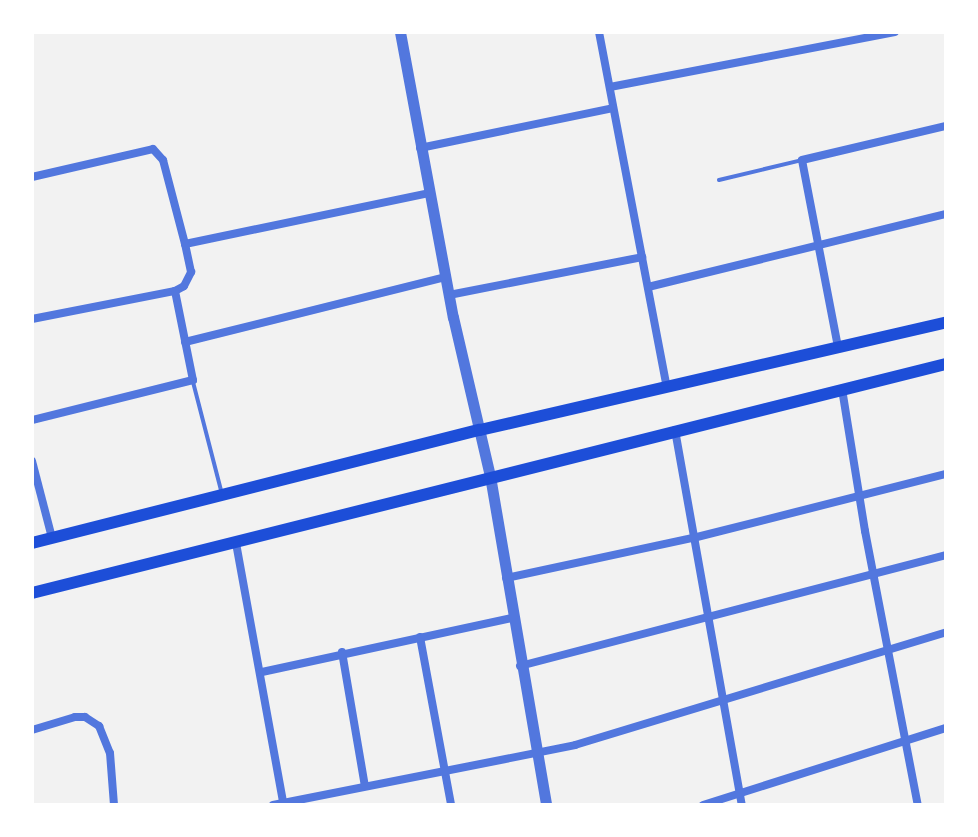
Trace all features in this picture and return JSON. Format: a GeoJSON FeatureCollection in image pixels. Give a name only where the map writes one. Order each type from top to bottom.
{"type":"FeatureCollection","features":[{"type":"Feature","properties":{"kind":"main road"},"geometry":{"type":"LineString","coordinates":[[32,543],[480,430],[946,322]]}},
{"type":"Feature","properties":{"kind":"main road"},"geometry":{"type":"LineString","coordinates":[[32,593],[946,364]]}},
{"type":"Feature","properties":{"kind":"street"},"geometry":{"type":"LineString","coordinates":[[400,32],[445,277],[490,476],[546,805]]}},
{"type":"Feature","properties":{"kind":"street"},"geometry":{"type":"LineString","coordinates":[[599,32],[667,387]]}},
{"type":"Feature","properties":{"kind":"street"},"geometry":{"type":"LineString","coordinates":[[610,87],[895,32]]}},
{"type":"Feature","properties":{"kind":"street"},"geometry":{"type":"LineString","coordinates":[[420,148],[613,108]]}},
{"type":"Feature","properties":{"kind":"street"},"geometry":{"type":"LineString","coordinates":[[838,347],[802,160],[946,126]]}},
{"type":"Feature","properties":{"kind":"street"},"geometry":{"type":"LineString","coordinates":[[32,177],[153,149],[163,160],[168,174],[191,272],[184,286],[175,291],[32,319]]}},
{"type":"Feature","properties":{"kind":"street"},"geometry":{"type":"LineString","coordinates":[[185,244],[429,193]]}},
{"type":"Feature","properties":{"kind":"street"},"geometry":{"type":"LineString","coordinates":[[648,287],[818,248],[946,214]]}},
{"type":"Feature","properties":{"kind":"street"},"geometry":{"type":"LineString","coordinates":[[449,295],[642,257]]}},
{"type":"Feature","properties":{"kind":"street"},"geometry":{"type":"LineString","coordinates":[[185,342],[445,277]]}},
{"type":"Feature","properties":{"kind":"street"},"geometry":{"type":"LineString","coordinates":[[32,420],[193,380],[175,291]]}},
{"type":"Feature","properties":{"kind":"street"},"geometry":{"type":"LineString","coordinates":[[842,388],[918,805]]}},
{"type":"Feature","properties":{"kind":"street"},"geometry":{"type":"LineString","coordinates":[[675,430],[742,805]]}},
{"type":"Feature","properties":{"kind":"street"},"geometry":{"type":"LineString","coordinates":[[32,461],[52,538]]}},
{"type":"Feature","properties":{"kind":"street"},"geometry":{"type":"LineString","coordinates":[[506,578],[693,538],[946,474]]}},
{"type":"Feature","properties":{"kind":"street"},"geometry":{"type":"LineString","coordinates":[[236,543],[262,672],[283,802]]}},
{"type":"Feature","properties":{"kind":"street"},"geometry":{"type":"LineString","coordinates":[[520,666],[946,555]]}},
{"type":"Feature","properties":{"kind":"street"},"geometry":{"type":"LineString","coordinates":[[262,672],[342,652],[512,618]]}},
{"type":"Feature","properties":{"kind":"street"},"geometry":{"type":"LineString","coordinates":[[273,805],[536,754],[946,632]]}},
{"type":"Feature","properties":{"kind":"street"},"geometry":{"type":"LineString","coordinates":[[420,637],[451,805]]}},
{"type":"Feature","properties":{"kind":"street"},"geometry":{"type":"LineString","coordinates":[[342,652],[365,786]]}},
{"type":"Feature","properties":{"kind":"street"},"geometry":{"type":"LineString","coordinates":[[32,730],[75,717],[85,717],[99,726],[110,753],[114,805]]}},
{"type":"Feature","properties":{"kind":"street"},"geometry":{"type":"LineString","coordinates":[[703,805],[946,728]]}},
{"type":"Feature","properties":{"kind":"lane"},"geometry":{"type":"LineString","coordinates":[[719,180],[802,160]]}},
{"type":"Feature","properties":{"kind":"lane"},"geometry":{"type":"LineString","coordinates":[[193,380],[222,496]]}}]}
